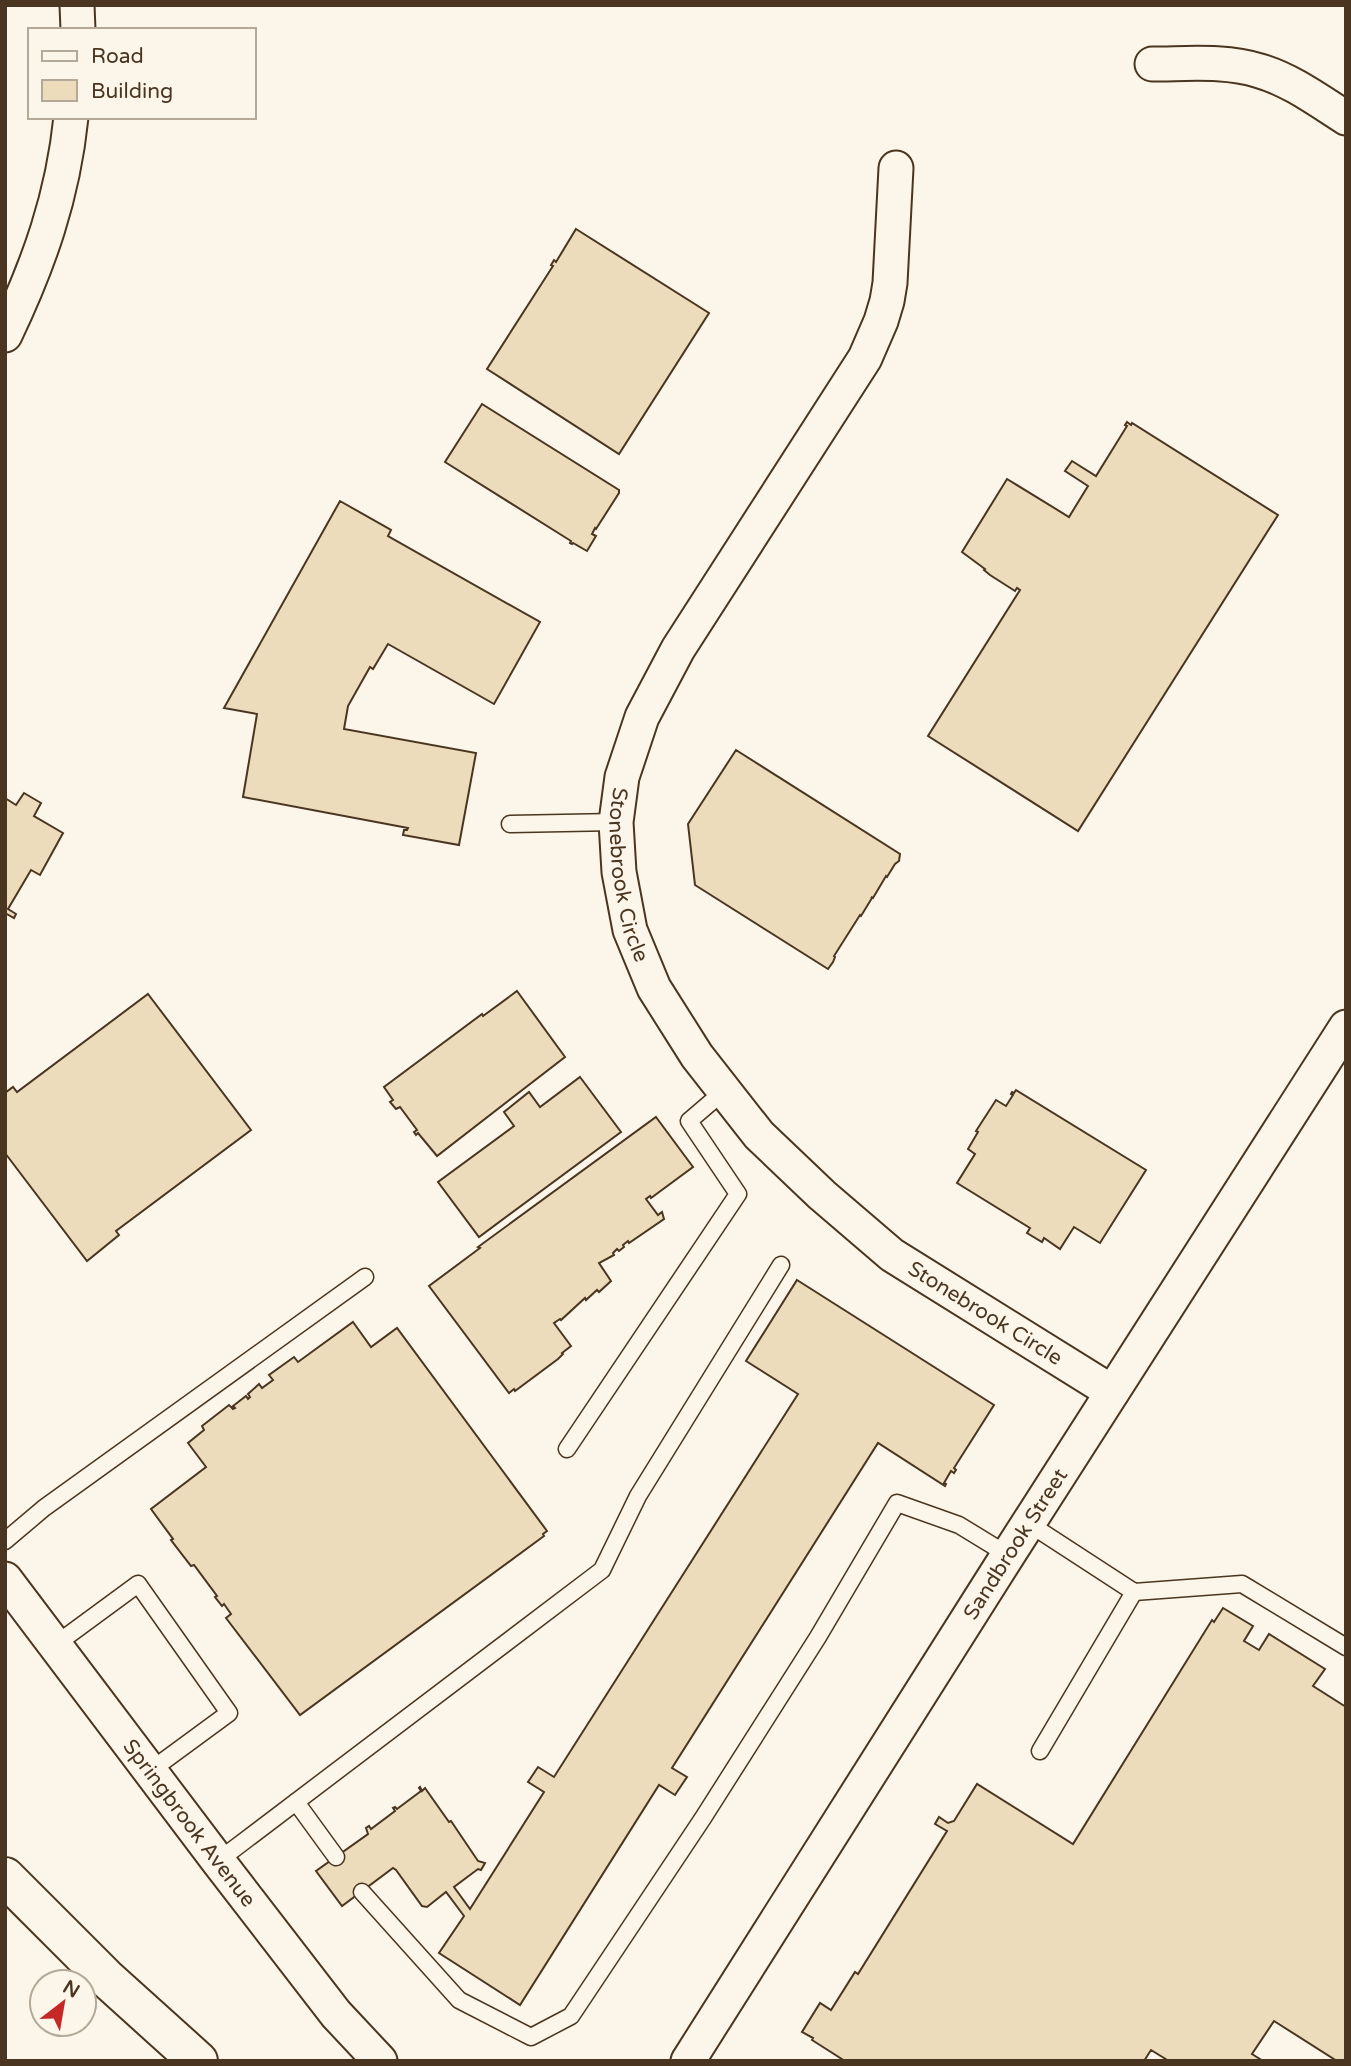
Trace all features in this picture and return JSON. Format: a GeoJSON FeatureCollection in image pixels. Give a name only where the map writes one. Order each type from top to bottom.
{"type":"FeatureCollection","features":[{"type":"Feature","properties":{"kind":"highway"},"geometry":{"type":"LineString","coordinates":[[5,1878],[106,1978],[198,2061]]}},
{"type":"Feature","properties":{"kind":"street"},"geometry":{"type":"LineString","coordinates":[[77,5],[78,28]]}},
{"type":"Feature","properties":{"kind":"street"},"geometry":{"type":"LineString","coordinates":[[1152,64],[1227,64],[1261,71],[1295,86],[1346,118]]}},
{"type":"Feature","properties":{"kind":"street"},"geometry":{"type":"LineString","coordinates":[[5,335],[39,259],[64,166],[71,119]]}},
{"type":"Feature","properties":{"kind":"street","name":"Stonebrook Circle"},"geometry":{"type":"LineString","coordinates":[[896,168],[890,283],[874,340],[678,649],[642,718],[622,777],[617,822],[619,872],[630,930],[654,988],[697,1056],[758,1135],[892,1255],[1112,1392]]}},
{"type":"Feature","properties":{"kind":"street","name":"Sandbrook Street"},"geometry":{"type":"LineString","coordinates":[[688,2061],[1346,1027]]}},
{"type":"Feature","properties":{"kind":"street","name":"Springbrook Avenue"},"geometry":{"type":"LineString","coordinates":[[5,1579],[336,2014],[380,2061]]}},
{"type":"Feature","properties":{"kind":"lane"},"geometry":{"type":"LineString","coordinates":[[510,824],[617,822]]}},
{"type":"Feature","properties":{"kind":"lane"},"geometry":{"type":"LineString","coordinates":[[567,1449],[738,1194],[689,1121],[724,1091]]}},
{"type":"Feature","properties":{"kind":"lane"},"geometry":{"type":"LineString","coordinates":[[218,1861],[602,1570],[638,1496],[781,1265]]}},
{"type":"Feature","properties":{"kind":"lane"},"geometry":{"type":"LineString","coordinates":[[5,1541],[44,1508],[365,1278]]}},
{"type":"Feature","properties":{"kind":"lane"},"geometry":{"type":"LineString","coordinates":[[362,1892],[459,2000],[531,2037],[570,2016],[732,1773],[818,1637],[897,1503],[959,1525],[1008,1555]]}},
{"type":"Feature","properties":{"kind":"lane"},"geometry":{"type":"LineString","coordinates":[[1028,1523],[1134,1592],[1242,1584],[1346,1647]]}},
{"type":"Feature","properties":{"kind":"lane"},"geometry":{"type":"LineString","coordinates":[[55,1645],[138,1584],[229,1713],[150,1771]]}},
{"type":"Feature","properties":{"kind":"lane"},"geometry":{"type":"LineString","coordinates":[[1040,1752],[1134,1592]]}},
{"type":"Feature","properties":{"kind":"lane"},"geometry":{"type":"LineString","coordinates":[[296,1802],[336,1857]]}},
{"type":"Feature","properties":{"kind":"building"},"geometry":{"type":"Polygon","coordinates":[[[576,229],[709,313],[619,454],[487,369],[576,229]]]}},
{"type":"Feature","properties":{"kind":"building"},"geometry":{"type":"Polygon","coordinates":[[[482,404],[619,490],[595,528],[592,534],[596,536],[587,551],[570,543],[571,541],[445,462],[482,404]]]}},
{"type":"Feature","properties":{"kind":"building"},"geometry":{"type":"Polygon","coordinates":[[[1127,422],[1278,515],[1078,831],[928,736],[1020,590],[1017,588],[1015,591],[990,575],[962,552],[1007,479],[1069,517],[1088,486],[1065,471],[1072,461],[1096,476],[1127,422]]]}},
{"type":"Feature","properties":{"kind":"building"},"geometry":{"type":"Polygon","coordinates":[[[340,501],[391,530],[388,536],[540,622],[494,704],[388,644],[373,669],[370,667],[348,706],[344,729],[476,753],[459,845],[403,835],[408,828],[243,797],[257,714],[224,708],[340,501]]]}},
{"type":"Feature","properties":{"kind":"building"},"geometry":{"type":"Polygon","coordinates":[[[736,750],[900,854],[899,861],[873,898],[871,897],[828,969],[695,885],[688,824],[736,750]]]}},
{"type":"Feature","properties":{"kind":"building"},"geometry":{"type":"Polygon","coordinates":[[[24,793],[41,803],[34,816],[63,833],[40,875],[31,870],[8,909],[16,914],[14,918],[5,913],[5,798],[16,805],[24,793]]]}},
{"type":"Feature","properties":{"kind":"building"},"geometry":{"type":"Polygon","coordinates":[[[517,991],[565,1057],[437,1156],[418,1133],[416,1135],[414,1132],[417,1130],[400,1107],[396,1109],[390,1102],[393,1100],[384,1087],[517,991]]]}},
{"type":"Feature","properties":{"kind":"building"},"geometry":{"type":"Polygon","coordinates":[[[148,994],[251,1130],[116,1231],[119,1235],[87,1261],[5,1153],[5,1093],[13,1087],[17,1092],[148,994]]]}},
{"type":"Feature","properties":{"kind":"building"},"geometry":{"type":"Polygon","coordinates":[[[580,1077],[621,1132],[479,1237],[438,1182],[514,1126],[504,1112],[529,1092],[540,1107],[580,1077]]]}},
{"type":"Feature","properties":{"kind":"building"},"geometry":{"type":"Polygon","coordinates":[[[1016,1090],[1146,1170],[1100,1243],[1074,1227],[1060,1249],[1044,1238],[1042,1242],[1027,1233],[1030,1228],[957,1183],[975,1154],[968,1149],[978,1132],[976,1131],[996,1100],[1006,1106],[1013,1095],[1012,1092],[1016,1090]]]}},
{"type":"Feature","properties":{"kind":"building"},"geometry":{"type":"Polygon","coordinates":[[[656,1117],[693,1167],[646,1199],[658,1215],[662,1212],[664,1219],[599,1263],[611,1281],[554,1323],[571,1346],[558,1359],[509,1393],[429,1286],[656,1117]]]}},
{"type":"Feature","properties":{"kind":"building"},"geometry":{"type":"Polygon","coordinates":[[[797,1280],[994,1405],[954,1468],[956,1470],[954,1473],[951,1471],[945,1486],[878,1443],[672,1768],[687,1777],[675,1795],[659,1785],[520,2005],[439,1953],[464,1916],[446,1892],[427,1907],[422,1906],[393,1868],[342,1906],[316,1871],[368,1834],[366,1828],[369,1826],[371,1829],[395,1811],[393,1808],[397,1809],[421,1791],[420,1787],[422,1791],[425,1788],[478,1861],[485,1863],[481,1870],[478,1869],[454,1887],[470,1909],[544,1792],[528,1782],[538,1767],[554,1777],[798,1394],[746,1361],[797,1280]]]}},
{"type":"Feature","properties":{"kind":"building"},"geometry":{"type":"Polygon","coordinates":[[[353,1322],[371,1347],[397,1328],[547,1531],[544,1536],[300,1715],[226,1618],[231,1614],[224,1604],[222,1606],[194,1565],[191,1566],[171,1540],[173,1539],[151,1509],[206,1467],[188,1443],[204,1430],[202,1426],[229,1405],[233,1409],[233,1406],[246,1396],[248,1399],[248,1394],[259,1384],[262,1388],[273,1380],[269,1375],[294,1357],[298,1362],[353,1322]]]}},
{"type":"Feature","properties":{"kind":"building"},"geometry":{"type":"Polygon","coordinates":[[[1223,1608],[1253,1626],[1244,1641],[1259,1650],[1269,1634],[1325,1669],[1313,1686],[1346,1707],[1346,2061],[1337,2061],[1274,2021],[1252,2054],[1263,2061],[1169,2061],[1151,2050],[1144,2061],[845,2061],[802,2032],[820,2003],[831,2010],[855,1972],[858,1974],[947,1831],[935,1824],[939,1817],[948,1823],[954,1821],[977,1784],[1073,1844],[1212,1620],[1214,1622],[1223,1608]]]}}]}
